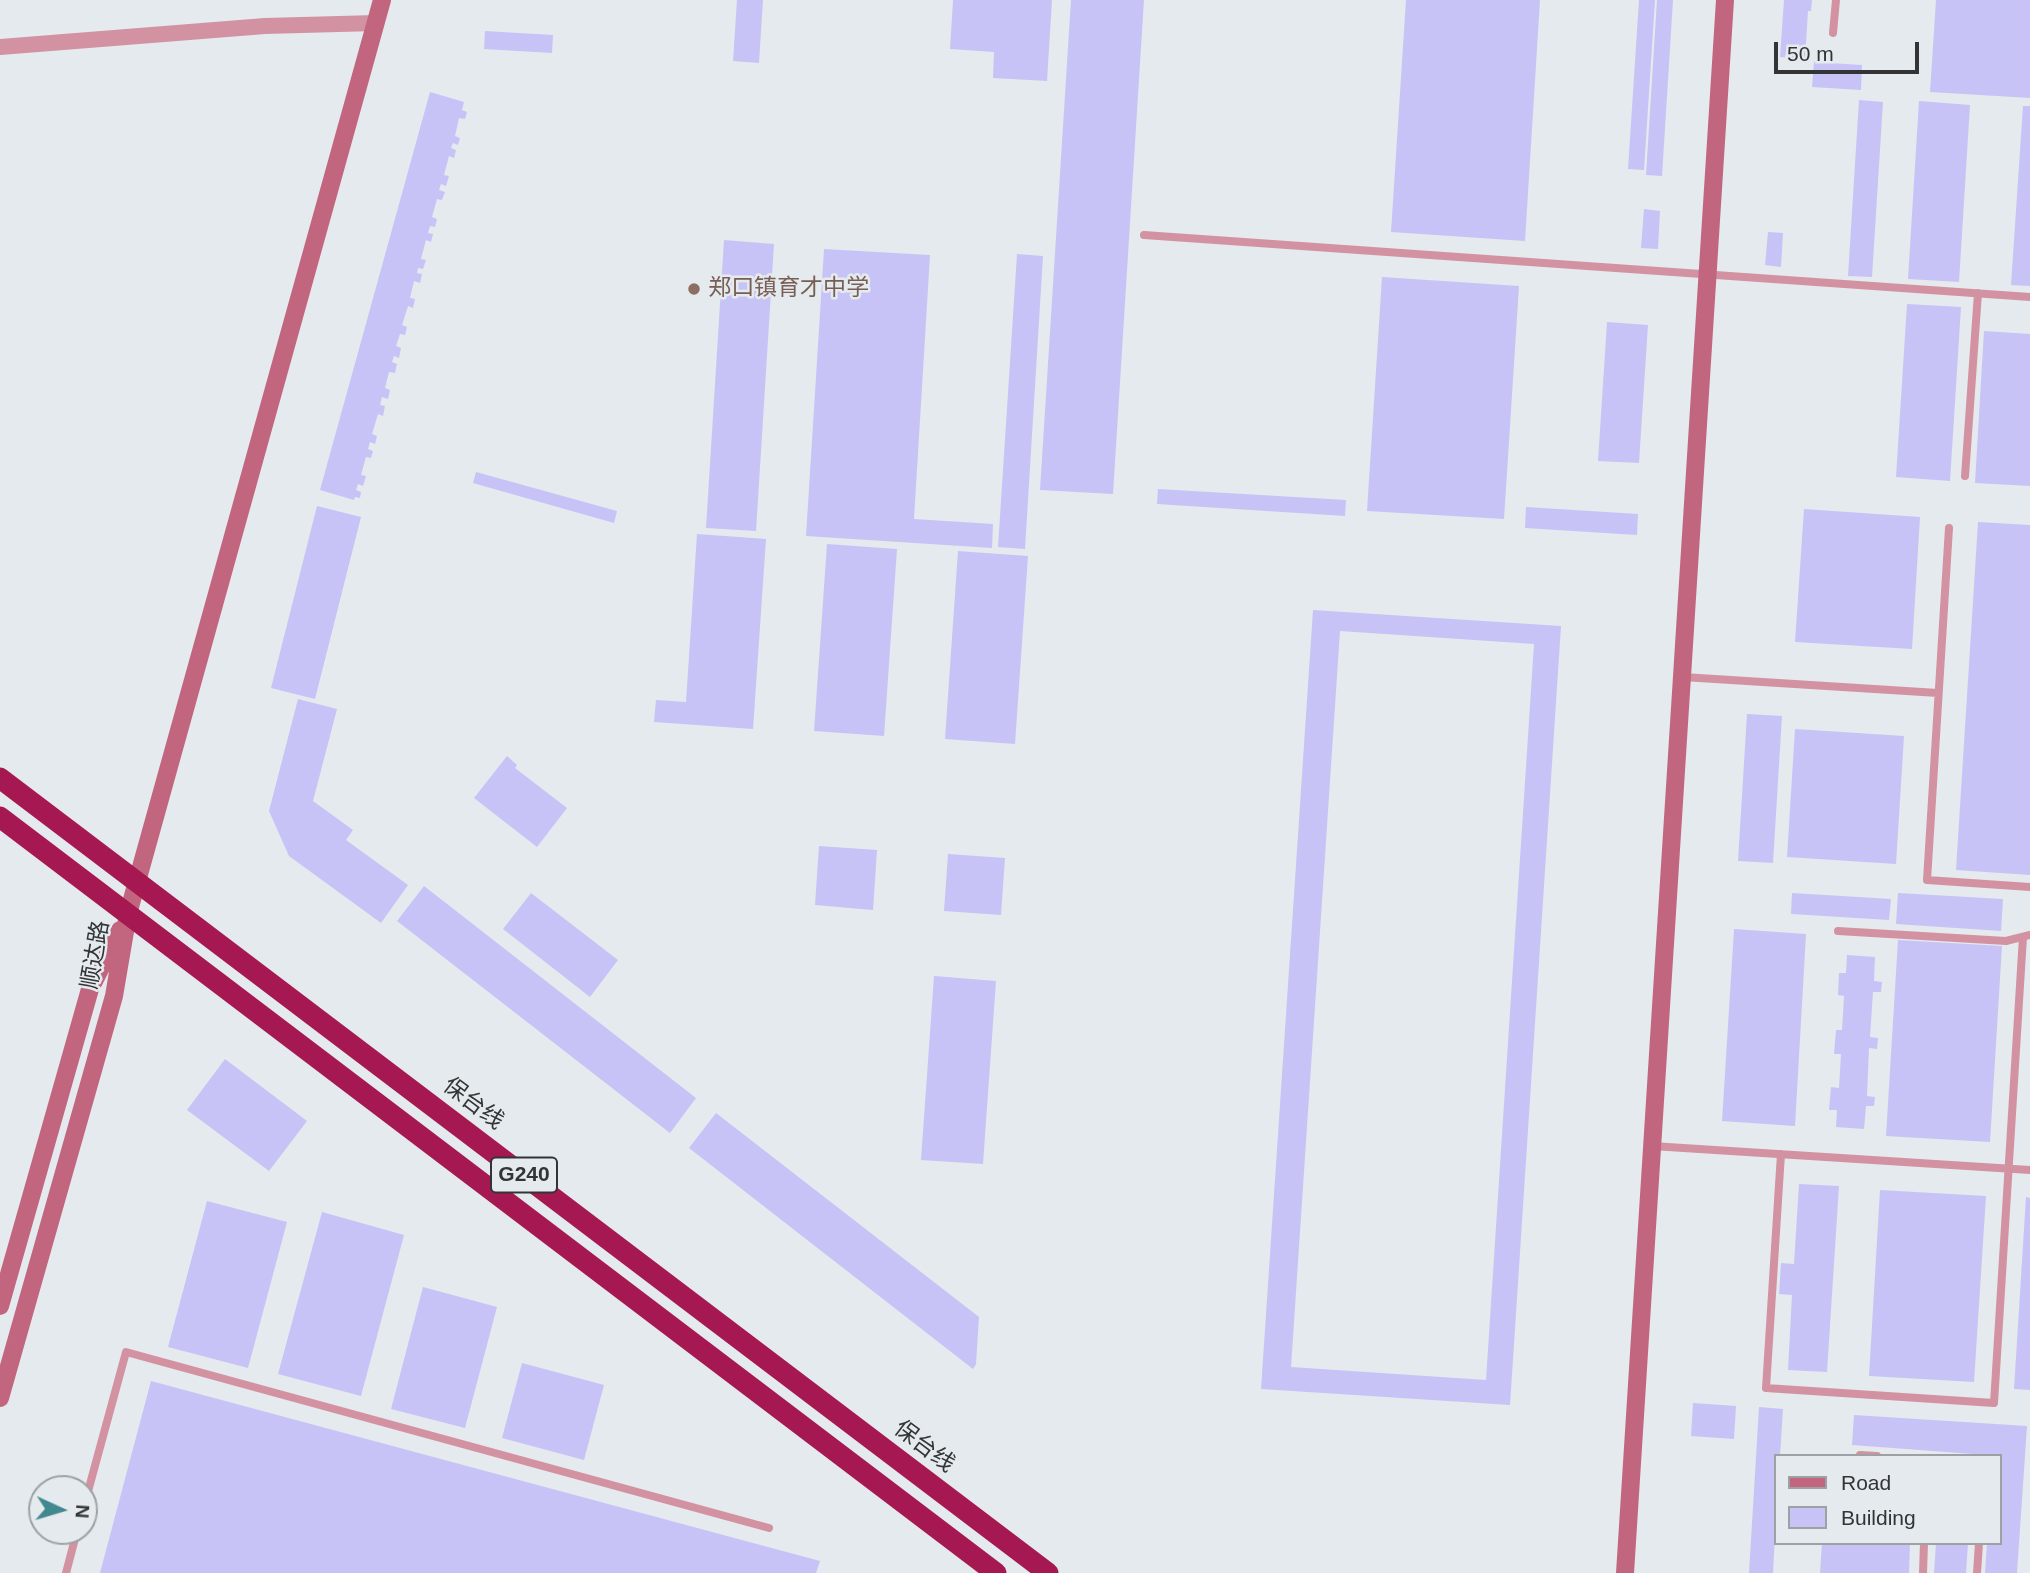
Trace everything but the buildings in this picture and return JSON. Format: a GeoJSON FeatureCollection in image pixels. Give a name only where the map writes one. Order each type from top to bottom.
{"type":"FeatureCollection","features":[{"type":"Feature","properties":{"kind":"highway","name":"保台线"},"geometry":{"type":"LineString","coordinates":[[0,778],[1048,1573]]}},
{"type":"Feature","properties":{"kind":"highway","name":"G240"},"geometry":{"type":"LineString","coordinates":[[0,817],[996,1573]]}},
{"type":"Feature","properties":{"kind":"street"},"geometry":{"type":"LineString","coordinates":[[128,914],[382,0]]}},
{"type":"Feature","properties":{"kind":"street"},"geometry":{"type":"LineString","coordinates":[[1625,1573],[1725,0]]}},
{"type":"Feature","properties":{"kind":"street"},"geometry":{"type":"LineString","coordinates":[[0,47],[265,26],[376,23]]}},
{"type":"Feature","properties":{"kind":"street","name":"顺达路"},"geometry":{"type":"LineString","coordinates":[[0,1306],[90,989],[128,914]]}},
{"type":"Feature","properties":{"kind":"street","name":"顺达路"},"geometry":{"type":"LineString","coordinates":[[0,1398],[114,996],[128,914]]}},
{"type":"Feature","properties":{"kind":"lane"},"geometry":{"type":"LineString","coordinates":[[1833,33],[1836,0]]}},
{"type":"Feature","properties":{"kind":"lane"},"geometry":{"type":"LineString","coordinates":[[1144,235],[2030,297]]}},
{"type":"Feature","properties":{"kind":"lane"},"geometry":{"type":"LineString","coordinates":[[1965,476],[1978,293]]}},
{"type":"Feature","properties":{"kind":"lane"},"geometry":{"type":"LineString","coordinates":[[1949,528],[1927,880],[2030,887]]}},
{"type":"Feature","properties":{"kind":"lane"},"geometry":{"type":"LineString","coordinates":[[1682,677],[1938,693]]}},
{"type":"Feature","properties":{"kind":"lane"},"geometry":{"type":"LineString","coordinates":[[1781,1154],[1766,1388],[1994,1403],[2027,936],[2006,941],[1838,931]]}},
{"type":"Feature","properties":{"kind":"lane"},"geometry":{"type":"LineString","coordinates":[[1652,1146],[2030,1170]]}},
{"type":"Feature","properties":{"kind":"lane"},"geometry":{"type":"LineString","coordinates":[[92,1475],[126,1352],[769,1528]]}},
{"type":"Feature","properties":{"kind":"lane"},"geometry":{"type":"LineString","coordinates":[[66,1573],[73,1545]]}},
{"type":"Feature","properties":{"kind":"lane"},"geometry":{"type":"LineString","coordinates":[[1923,1573],[1924,1545]]}},
{"type":"Feature","properties":{"kind":"lane"},"geometry":{"type":"LineString","coordinates":[[1977,1573],[1979,1545]]}},
{"type":"Feature","properties":{"kind":"place","name":"郑口镇育才中学"},"geometry":{"type":"Point","coordinates":[694,289]}}]}
